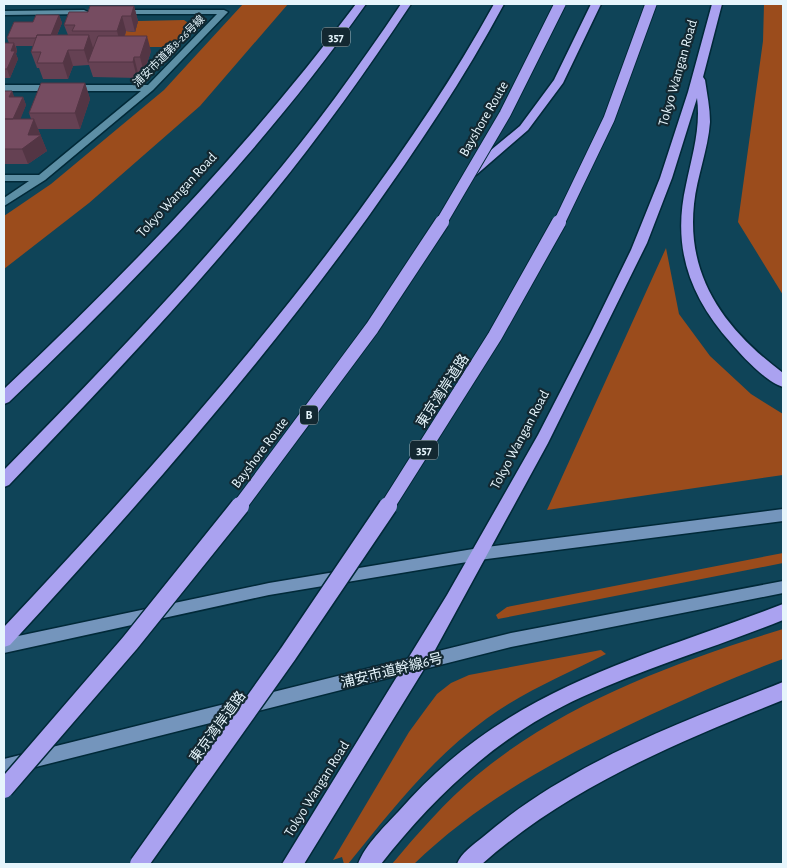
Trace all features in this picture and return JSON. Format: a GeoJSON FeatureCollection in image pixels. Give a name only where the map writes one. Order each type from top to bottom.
{"type":"FeatureCollection","features":[{"type":"Feature","properties":{"kind":"highway","name":"Tokyo Wangan Road"},"geometry":{"type":"LineString","coordinates":[[4,398],[109,295],[230,166],[311,70],[361,4]]}},
{"type":"Feature","properties":{"kind":"highway"},"geometry":{"type":"LineString","coordinates":[[4,480],[121,359],[233,235],[318,131],[406,4]]}},
{"type":"Feature","properties":{"kind":"highway"},"geometry":{"type":"LineString","coordinates":[[4,639],[71,567],[210,410],[327,266],[407,154],[466,62],[499,4]]}},
{"type":"Feature","properties":{"kind":"highway","name":"Bayshore Route"},"geometry":{"type":"LineString","coordinates":[[4,789],[152,616],[291,440],[398,291],[472,172],[527,76],[560,4]]}},
{"type":"Feature","properties":{"kind":"highway"},"geometry":{"type":"LineString","coordinates":[[472,172],[524,128],[559,81],[596,4]]}},
{"type":"Feature","properties":{"kind":"highway","name":"東京湾岸道路"},"geometry":{"type":"LineString","coordinates":[[139,864],[275,676],[399,489],[501,330],[571,199],[618,94],[651,4]]}},
{"type":"Feature","properties":{"kind":"highway","name":"Tokyo Wangan Road"},"geometry":{"type":"LineString","coordinates":[[292,864],[415,665],[479,554],[564,399],[644,236],[669,168],[699,74],[717,4]]}},
{"type":"Feature","properties":{"kind":"highway"},"geometry":{"type":"LineString","coordinates":[[699,74],[704,120],[686,223],[687,246],[691,267],[717,319],[743,348],[783,381]]}},
{"type":"Feature","properties":{"kind":"highway"},"geometry":{"type":"LineString","coordinates":[[368,864],[398,826],[437,782],[479,748],[526,717],[574,691],[730,634],[783,612]]}},
{"type":"Feature","properties":{"kind":"highway"},"geometry":{"type":"LineString","coordinates":[[467,864],[488,843],[536,808],[589,778],[656,745],[783,691]]}},
{"type":"Feature","properties":{"kind":"street","name":"浦安市道第8-26号線"},"geometry":{"type":"LineString","coordinates":[[4,12],[101,12],[126,8],[224,12],[150,88],[41,178],[4,203]]}},
{"type":"Feature","properties":{"kind":"street"},"geometry":{"type":"LineString","coordinates":[[4,88],[150,88]]}},
{"type":"Feature","properties":{"kind":"street"},"geometry":{"type":"LineString","coordinates":[[4,178],[41,178]]}},
{"type":"Feature","properties":{"kind":"street"},"geometry":{"type":"LineString","coordinates":[[4,646],[269,589],[479,554],[783,515]]}},
{"type":"Feature","properties":{"kind":"street","name":"浦安市道幹線6号"},"geometry":{"type":"LineString","coordinates":[[4,768],[511,640],[783,586]]}},
{"type":"Feature","properties":{"kind":"shaded area"},"geometry":{"type":"Polygon","coordinates":[[[243,4],[288,4],[200,106],[89,203],[4,269],[4,216],[51,184],[164,90],[243,4]]]}},
{"type":"Feature","properties":{"kind":"shaded area"},"geometry":{"type":"Polygon","coordinates":[[[764,4],[783,4],[783,295],[738,222],[763,41],[764,4]]]}},
{"type":"Feature","properties":{"kind":"shaded area"},"geometry":{"type":"Polygon","coordinates":[[[184,20],[194,27],[175,47],[121,47],[126,31],[135,32],[138,21],[184,20]]]}},
{"type":"Feature","properties":{"kind":"shaded area"},"geometry":{"type":"Polygon","coordinates":[[[666,248],[679,314],[710,356],[751,394],[783,414],[783,475],[547,510],[666,248]]]}},
{"type":"Feature","properties":{"kind":"shaded area"},"geometry":{"type":"Polygon","coordinates":[[[783,553],[783,563],[498,619],[496,615],[507,607],[783,553]]]}},
{"type":"Feature","properties":{"kind":"shaded area"},"geometry":{"type":"Polygon","coordinates":[[[783,629],[783,659],[650,715],[556,762],[496,798],[468,818],[414,864],[392,864],[453,796],[510,750],[545,727],[583,706],[661,671],[783,629]]]}},
{"type":"Feature","properties":{"kind":"shaded area"},"geometry":{"type":"Polygon","coordinates":[[[601,650],[606,654],[515,700],[486,719],[447,751],[429,769],[348,864],[344,864],[342,857],[333,860],[409,732],[437,694],[451,683],[469,675],[601,650]]]}},
{"type":"Feature","properties":{"kind":"building"},"geometry":{"type":"Polygon","coordinates":[[[90,6],[134,6],[131,16],[122,16],[117,31],[72,31],[75,25],[64,25],[69,12],[88,12],[90,6]]]}},
{"type":"Feature","properties":{"kind":"building"},"geometry":{"type":"Polygon","coordinates":[[[36,15],[59,15],[51,35],[37,35],[36,38],[7,38],[14,22],[33,22],[36,15]]]}},
{"type":"Feature","properties":{"kind":"building"},"geometry":{"type":"Polygon","coordinates":[[[37,35],[89,35],[84,50],[68,50],[63,63],[37,63],[41,52],[31,52],[37,35]]]}},
{"type":"Feature","properties":{"kind":"building"},"geometry":{"type":"Polygon","coordinates":[[[98,36],[147,36],[140,57],[134,57],[133,62],[88,62],[98,36]]]}},
{"type":"Feature","properties":{"kind":"building"},"geometry":{"type":"Polygon","coordinates":[[[4,43],[14,43],[11,51],[15,51],[7,69],[4,69],[4,43]]]}},
{"type":"Feature","properties":{"kind":"building"},"geometry":{"type":"Polygon","coordinates":[[[41,83],[85,83],[75,113],[29,113],[41,83]]]}},
{"type":"Feature","properties":{"kind":"building"},"geometry":{"type":"Polygon","coordinates":[[[4,91],[12,91],[9,97],[23,97],[13,119],[4,119],[4,91]]]}},
{"type":"Feature","properties":{"kind":"building"},"geometry":{"type":"Polygon","coordinates":[[[4,119],[34,119],[28,135],[41,135],[22,149],[4,149],[4,119]]]}}]}
